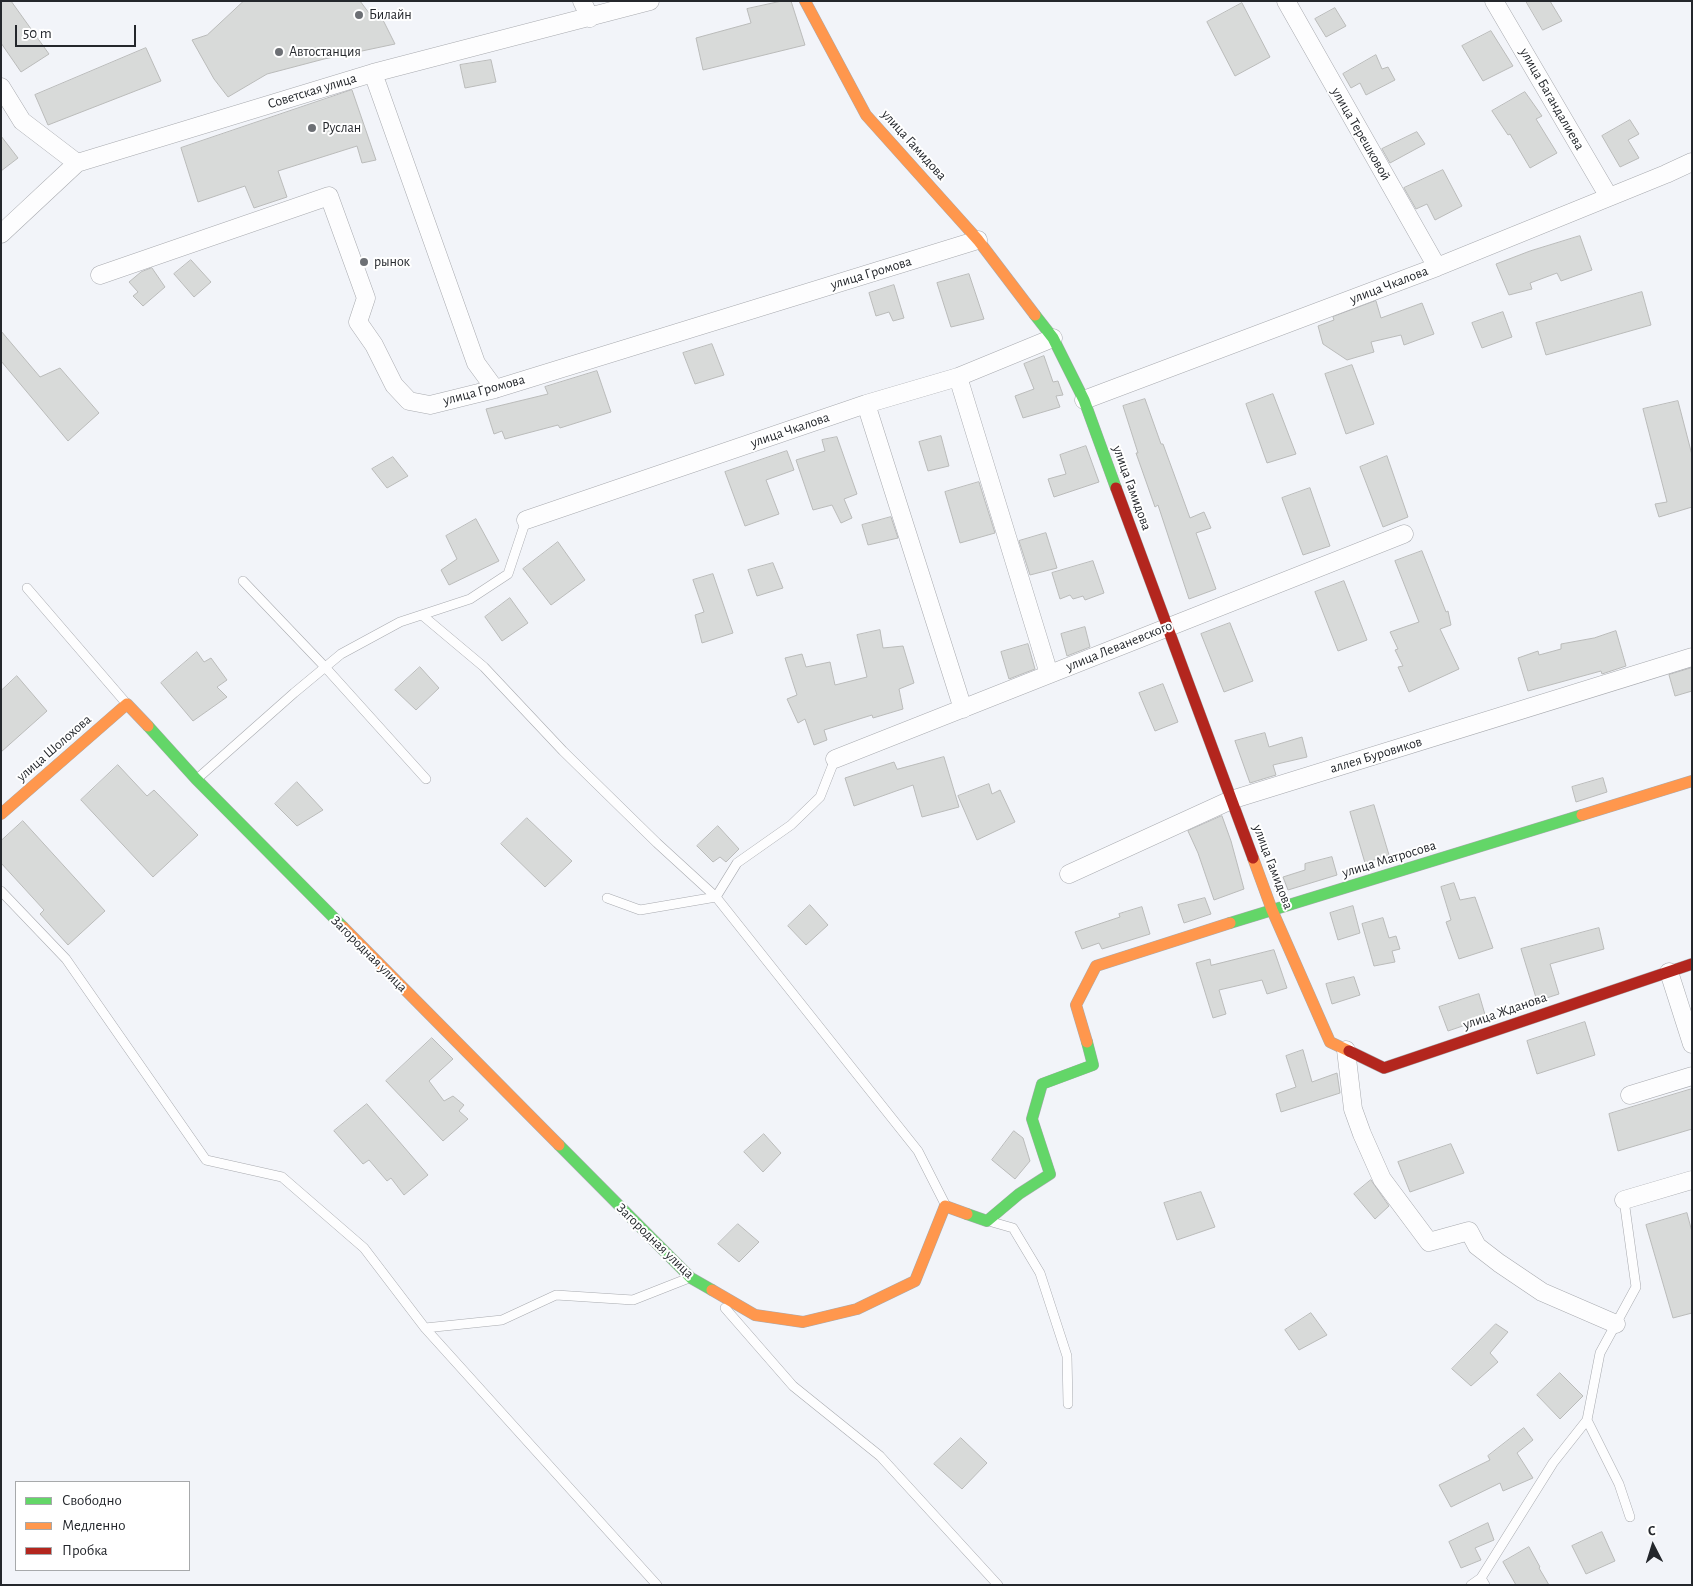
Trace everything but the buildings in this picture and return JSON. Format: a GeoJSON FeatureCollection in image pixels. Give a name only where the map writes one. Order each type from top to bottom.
{"type":"FeatureCollection","features":[{"type":"Feature","properties":{"kind":"street"},"geometry":{"type":"LineString","coordinates":[[582,1],[590,18]]}},
{"type":"Feature","properties":{"kind":"street","name":"Советская улица"},"geometry":{"type":"LineString","coordinates":[[1,234],[77,163],[373,73],[650,1]]}},
{"type":"Feature","properties":{"kind":"street","name":"улица Гамидова"},"geometry":{"type":"LineString","coordinates":[[805,1],[866,114],[978,240],[1053,338],[1084,400],[1272,910],[1330,1042]]}},
{"type":"Feature","properties":{"kind":"street","name":"улица Терешковой"},"geometry":{"type":"LineString","coordinates":[[1286,1],[1436,267]]}},
{"type":"Feature","properties":{"kind":"street","name":"улица Багандалиева"},"geometry":{"type":"LineString","coordinates":[[1494,1],[1609,197]]}},
{"type":"Feature","properties":{"kind":"street"},"geometry":{"type":"LineString","coordinates":[[373,73],[476,363],[495,389]]}},
{"type":"Feature","properties":{"kind":"street"},"geometry":{"type":"LineString","coordinates":[[1,87],[22,121],[77,163]]}},
{"type":"Feature","properties":{"kind":"street","name":"улица Чкалова"},"geometry":{"type":"LineString","coordinates":[[1084,400],[1436,267],[1692,162]]}},
{"type":"Feature","properties":{"kind":"street","name":"улица Громова"},"geometry":{"type":"LineString","coordinates":[[100,275],[329,196],[366,298],[358,322],[374,346],[394,386],[409,401],[430,404],[495,389],[978,240]]}},
{"type":"Feature","properties":{"kind":"street","name":"улица Чкалова"},"geometry":{"type":"LineString","coordinates":[[526,520],[866,404],[958,377],[1053,338]]}},
{"type":"Feature","properties":{"kind":"street"},"geometry":{"type":"LineString","coordinates":[[958,377],[1049,674]]}},
{"type":"Feature","properties":{"kind":"street"},"geometry":{"type":"LineString","coordinates":[[866,404],[963,709]]}},
{"type":"Feature","properties":{"kind":"street","name":"улица Леваневского"},"geometry":{"type":"LineString","coordinates":[[834,758],[963,709],[1404,534]]}},
{"type":"Feature","properties":{"kind":"street","name":"аллея Буровиков"},"geometry":{"type":"LineString","coordinates":[[1069,874],[1231,800],[1692,657]]}},
{"type":"Feature","properties":{"kind":"street","name":"Загородная улица"},"geometry":{"type":"LineString","coordinates":[[126,704],[196,779],[690,1278],[755,1315],[803,1322],[858,1309],[915,1281],[945,1206]]}},
{"type":"Feature","properties":{"kind":"street","name":"улица Шолохова"},"geometry":{"type":"LineString","coordinates":[[1,814],[126,704]]}},
{"type":"Feature","properties":{"kind":"street","name":"улица Матросова"},"geometry":{"type":"LineString","coordinates":[[987,1221],[1019,1194],[1050,1174],[1032,1118],[1042,1084],[1093,1065],[1076,1005],[1096,966],[1692,781]]}},
{"type":"Feature","properties":{"kind":"street","name":"улица Жданова"},"geometry":{"type":"LineString","coordinates":[[1330,1042],[1384,1068],[1692,964]]}},
{"type":"Feature","properties":{"kind":"street"},"geometry":{"type":"LineString","coordinates":[[1669,972],[1692,1044]]}},
{"type":"Feature","properties":{"kind":"street"},"geometry":{"type":"LineString","coordinates":[[1346,1050],[1353,1109],[1366,1143],[1382,1179],[1430,1242],[1469,1231],[1477,1246],[1499,1264],[1542,1292],[1616,1324]]}},
{"type":"Feature","properties":{"kind":"street"},"geometry":{"type":"LineString","coordinates":[[1630,1095],[1692,1076]]}},
{"type":"Feature","properties":{"kind":"street"},"geometry":{"type":"LineString","coordinates":[[1624,1200],[1692,1180]]}},
{"type":"Feature","properties":{"kind":"street"},"geometry":{"type":"LineString","coordinates":[[945,1206],[987,1221]]}},
{"type":"Feature","properties":{"kind":"lane"},"geometry":{"type":"LineString","coordinates":[[196,779],[341,654],[400,622],[470,599],[508,574],[526,520]]}},
{"type":"Feature","properties":{"kind":"lane"},"geometry":{"type":"LineString","coordinates":[[243,582],[325,667],[426,779]]}},
{"type":"Feature","properties":{"kind":"lane"},"geometry":{"type":"LineString","coordinates":[[27,588],[126,704]]}},
{"type":"Feature","properties":{"kind":"lane"},"geometry":{"type":"LineString","coordinates":[[422,615],[484,667],[563,751],[657,843],[716,897],[918,1151],[945,1206]]}},
{"type":"Feature","properties":{"kind":"lane"},"geometry":{"type":"LineString","coordinates":[[608,898],[640,910],[716,897],[737,863],[791,826],[820,797],[834,758]]}},
{"type":"Feature","properties":{"kind":"lane"},"geometry":{"type":"LineString","coordinates":[[1,891],[66,959],[206,1160],[282,1176],[364,1248],[425,1328],[657,1585]]}},
{"type":"Feature","properties":{"kind":"lane"},"geometry":{"type":"LineString","coordinates":[[1471,1585],[1483,1581],[1553,1463],[1587,1420],[1600,1353],[1636,1287],[1624,1200]]}},
{"type":"Feature","properties":{"kind":"lane"},"geometry":{"type":"LineString","coordinates":[[987,1221],[1013,1228],[1040,1273],[1067,1356],[1068,1404]]}},
{"type":"Feature","properties":{"kind":"lane"},"geometry":{"type":"LineString","coordinates":[[425,1328],[502,1320],[556,1295],[633,1300],[690,1278],[716,1298],[793,1386],[880,1456],[998,1585]]}},
{"type":"Feature","properties":{"kind":"lane"},"geometry":{"type":"LineString","coordinates":[[1587,1420],[1619,1484],[1630,1517]]}},
{"type":"Feature","properties":{"kind":"traffic: fast"},"geometry":{"type":"LineString","coordinates":[[1035,315],[1053,338],[1084,400],[1116,488]]}},
{"type":"Feature","properties":{"kind":"traffic: fast"},"geometry":{"type":"LineString","coordinates":[[148,726],[196,779],[343,927]]}},
{"type":"Feature","properties":{"kind":"traffic: fast"},"geometry":{"type":"LineString","coordinates":[[1230,923],[1582,815]]}},
{"type":"Feature","properties":{"kind":"traffic: fast"},"geometry":{"type":"LineString","coordinates":[[967,1214],[987,1221],[1019,1194],[1050,1174],[1032,1119],[1042,1084],[1093,1065],[1087,1042]]}},
{"type":"Feature","properties":{"kind":"traffic: fast"},"geometry":{"type":"LineString","coordinates":[[559,1145],[691,1278],[712,1290]]}},
{"type":"Feature","properties":{"kind":"traffic: slow"},"geometry":{"type":"LineString","coordinates":[[805,1],[866,115],[978,240],[1035,315]]}},
{"type":"Feature","properties":{"kind":"traffic: slow"},"geometry":{"type":"LineString","coordinates":[[1,814],[127,704],[148,726]]}},
{"type":"Feature","properties":{"kind":"traffic: slow"},"geometry":{"type":"LineString","coordinates":[[1582,815],[1692,781]]}},
{"type":"Feature","properties":{"kind":"traffic: slow"},"geometry":{"type":"LineString","coordinates":[[1253,858],[1272,910],[1330,1042],[1349,1051]]}},
{"type":"Feature","properties":{"kind":"traffic: slow"},"geometry":{"type":"LineString","coordinates":[[1087,1042],[1076,1005],[1096,966],[1230,923]]}},
{"type":"Feature","properties":{"kind":"traffic: slow"},"geometry":{"type":"LineString","coordinates":[[343,927],[559,1145]]}},
{"type":"Feature","properties":{"kind":"traffic: slow"},"geometry":{"type":"LineString","coordinates":[[712,1290],[755,1315],[803,1322],[857,1309],[915,1281],[945,1206],[967,1214]]}},
{"type":"Feature","properties":{"kind":"traffic: jam"},"geometry":{"type":"LineString","coordinates":[[1116,488],[1253,858]]}},
{"type":"Feature","properties":{"kind":"traffic: jam"},"geometry":{"type":"LineString","coordinates":[[1349,1051],[1384,1068],[1692,964]]}},
{"type":"Feature","properties":{"kind":"place","name":"Билайн"},"geometry":{"type":"Point","coordinates":[359,15]}},
{"type":"Feature","properties":{"kind":"place","name":"Автостанция"},"geometry":{"type":"Point","coordinates":[279,52]}},
{"type":"Feature","properties":{"kind":"place","name":"Руслан"},"geometry":{"type":"Point","coordinates":[312,128]}},
{"type":"Feature","properties":{"kind":"place","name":"рынок"},"geometry":{"type":"Point","coordinates":[364,262]}}]}
